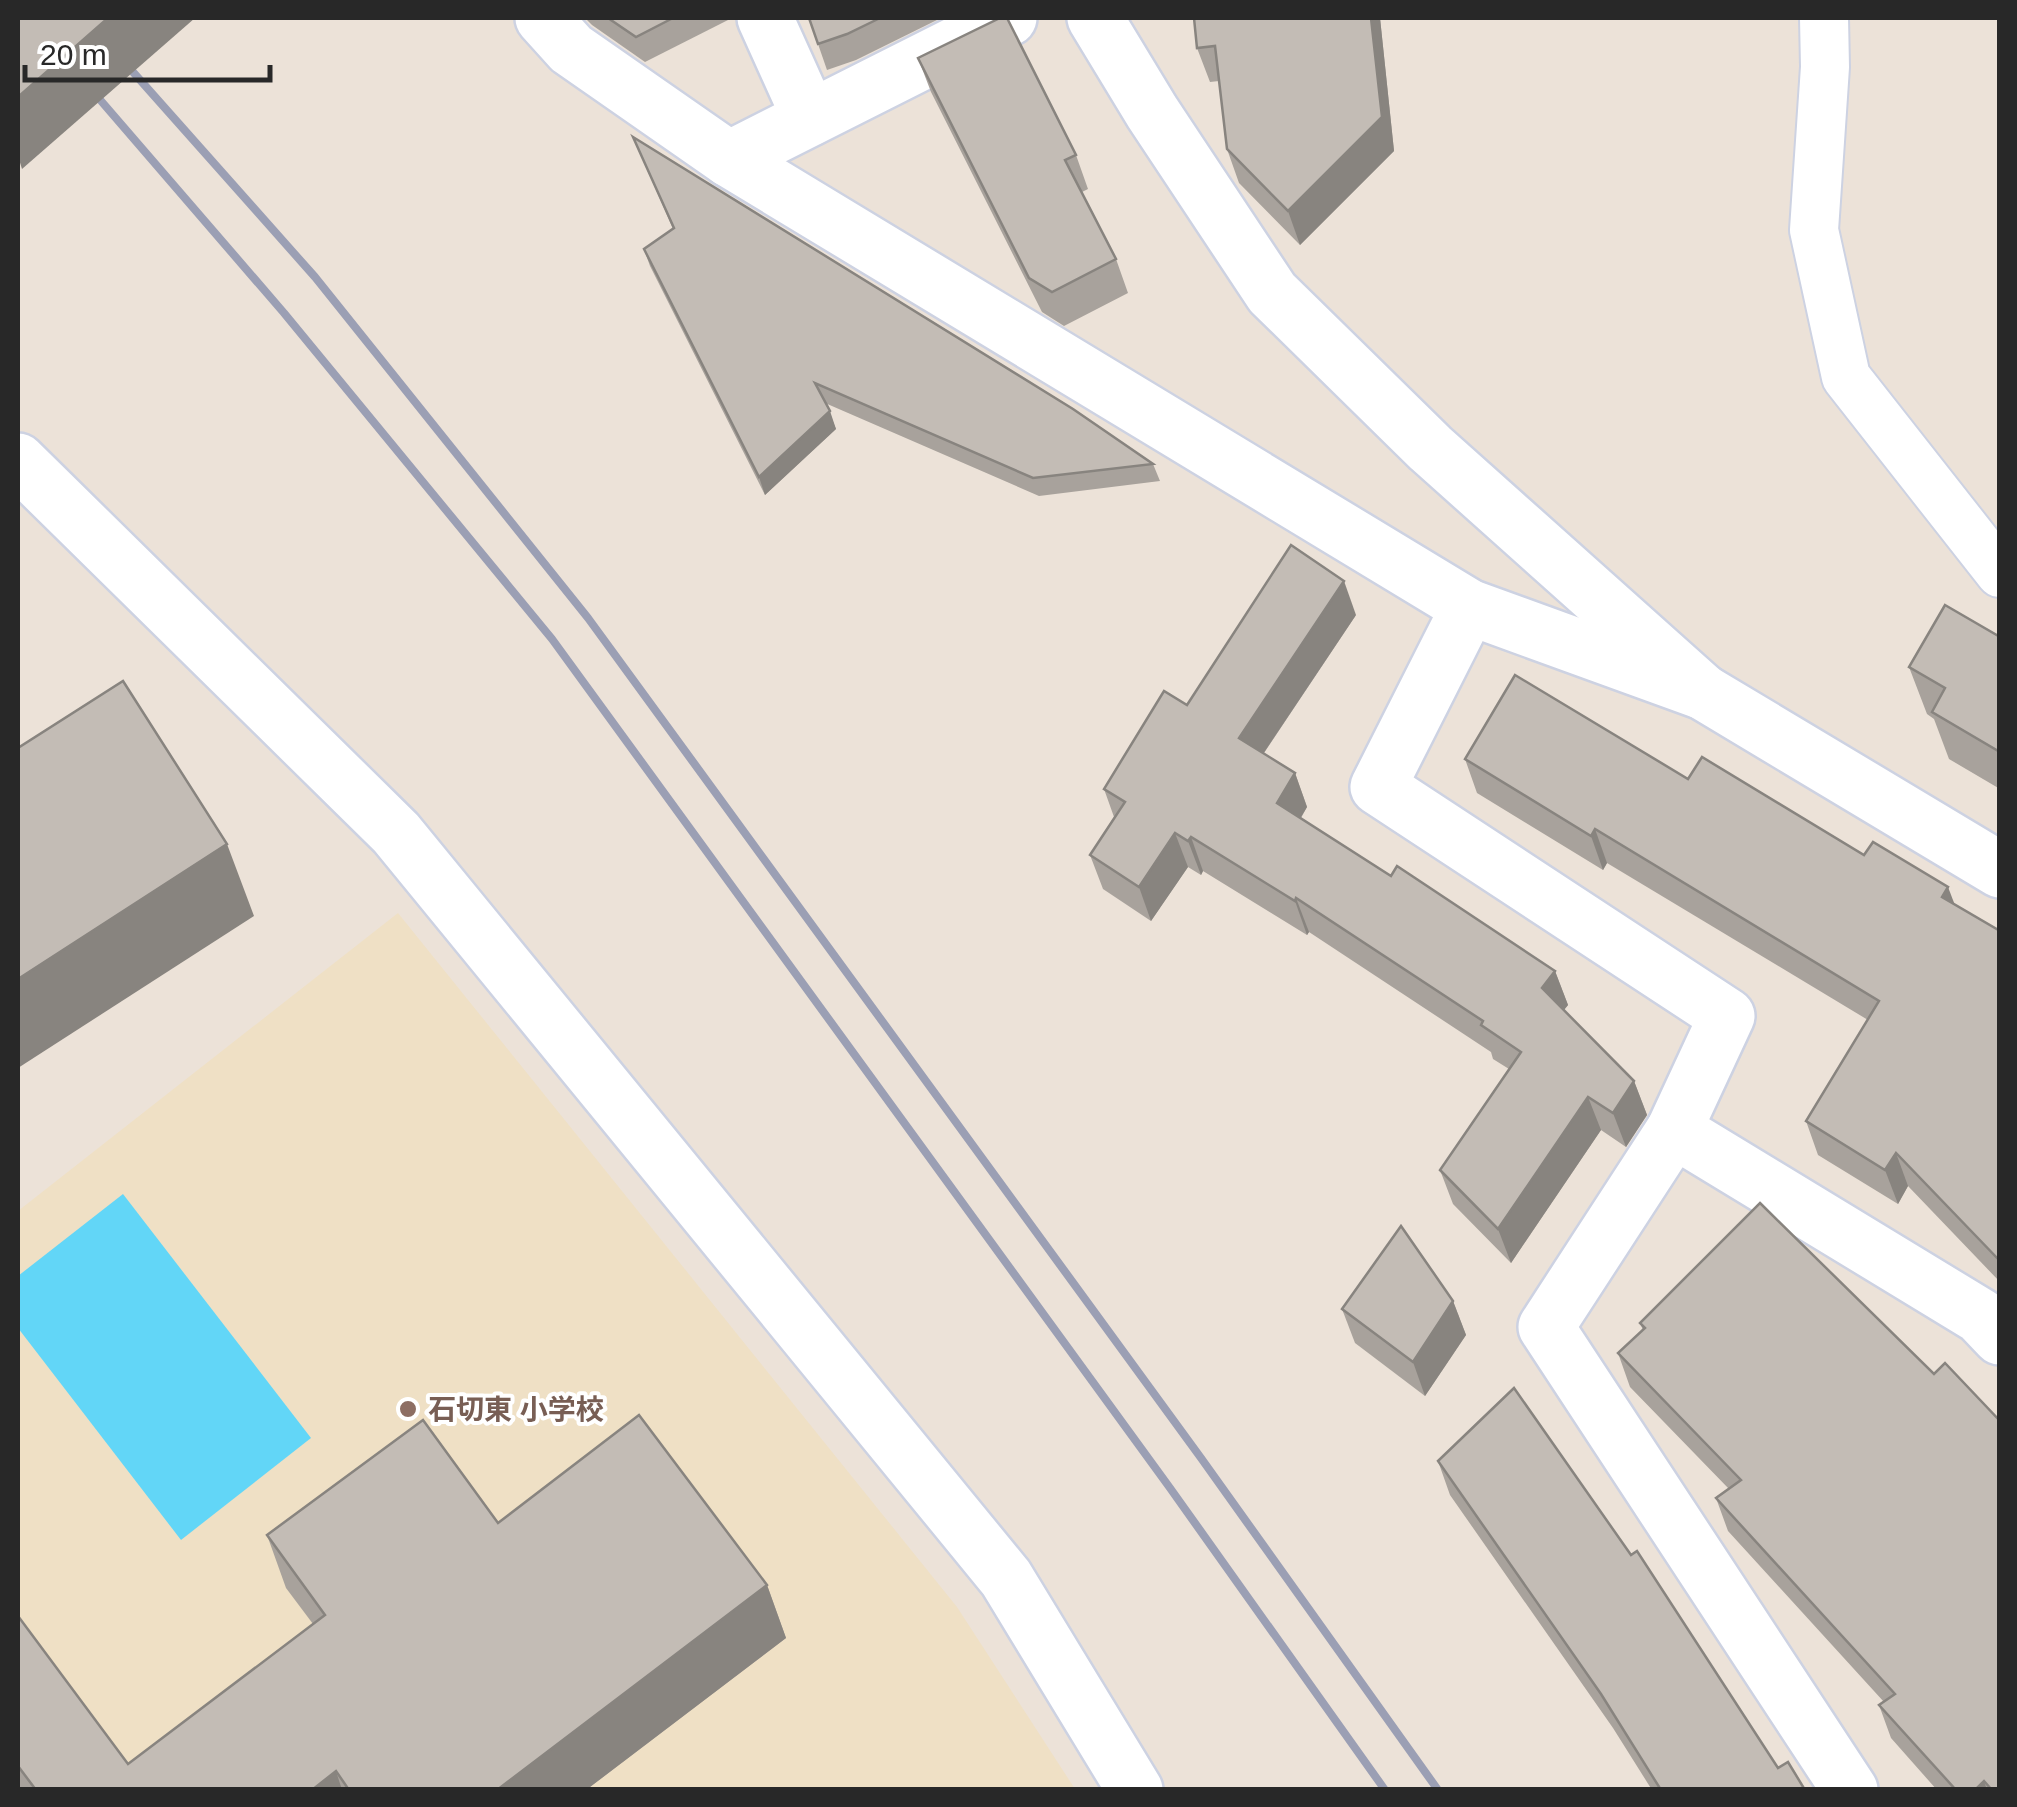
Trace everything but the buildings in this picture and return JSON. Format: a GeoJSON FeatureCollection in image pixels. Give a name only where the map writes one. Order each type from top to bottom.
{"type":"FeatureCollection","features":[{"type":"Feature","properties":{"kind":"street"},"geometry":{"type":"LineString","coordinates":[[543,18],[571,49],[729,159],[1469,607],[1703,692]]}},
{"type":"Feature","properties":{"kind":"street"},"geometry":{"type":"LineString","coordinates":[[764,18],[810,118]]}},
{"type":"Feature","properties":{"kind":"street"},"geometry":{"type":"LineString","coordinates":[[729,159],[1009,18]]}},
{"type":"Feature","properties":{"kind":"street"},"geometry":{"type":"LineString","coordinates":[[1095,18],[1272,293],[1430,448],[1703,692],[2000,870]]}},
{"type":"Feature","properties":{"kind":"street"},"geometry":{"type":"LineString","coordinates":[[18,461],[396,834],[1006,1578],[1135,1790]]}},
{"type":"Feature","properties":{"kind":"street"},"geometry":{"type":"LineString","coordinates":[[1469,607],[1378,788],[1727,1016],[1674,1130],[1546,1327],[1850,1790]]}},
{"type":"Feature","properties":{"kind":"street"},"geometry":{"type":"LineString","coordinates":[[1674,1130],[1980,1316],[2000,1337]]}},
{"type":"Feature","properties":{"kind":"lane"},"geometry":{"type":"LineString","coordinates":[[1824,18],[1825,67],[1814,230],[1846,377],[2000,573]]}},
{"type":"Feature","properties":{"kind":"shaded area","name":"石切東 小学校"},"geometry":{"type":"Polygon","coordinates":[[[398,913],[957,1607],[1075,1789],[18,1790],[18,1211],[398,913]]]}},
{"type":"Feature","properties":{"kind":"water"},"geometry":{"type":"Polygon","coordinates":[[[123,1194],[311,1438],[181,1540],[18,1328],[18,1276],[123,1194]]]}},
{"type":"Feature","properties":{"kind":"railway"},"geometry":{"type":"LineString","coordinates":[[85,18],[315,277],[588,618],[1201,1458],[1438,1790]]}},
{"type":"Feature","properties":{"kind":"railway"},"geometry":{"type":"LineString","coordinates":[[83,80],[284,313],[552,639],[1385,1790]]}},
{"type":"Feature","properties":{"kind":"place","name":"石切東 小学校"},"geometry":{"type":"Point","coordinates":[408,1409]}}]}
